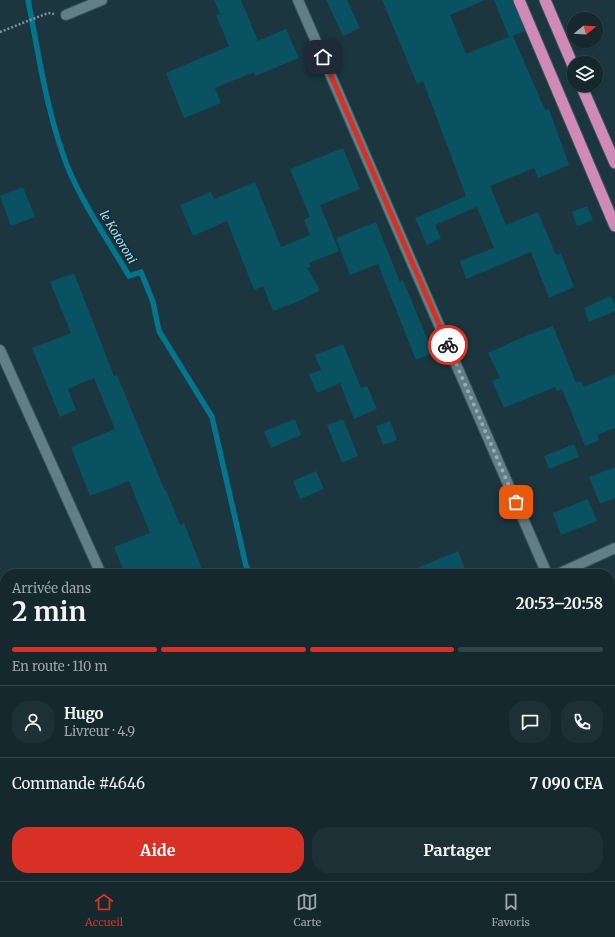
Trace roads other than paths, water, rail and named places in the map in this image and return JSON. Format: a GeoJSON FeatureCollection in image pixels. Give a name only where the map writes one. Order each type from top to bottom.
{"type":"FeatureCollection","features":[{"type":"Feature","properties":{"kind":"highway"},"geometry":{"type":"LineString","coordinates":[[519,0],[615,226]]}},
{"type":"Feature","properties":{"kind":"highway"},"geometry":{"type":"LineString","coordinates":[[545,0],[569,56]]}},
{"type":"Feature","properties":{"kind":"highway"},"geometry":{"type":"LineString","coordinates":[[585,92],[615,163]]}},
{"type":"Feature","properties":{"kind":"street"},"geometry":{"type":"LineString","coordinates":[[66,15],[102,0]]}},
{"type":"Feature","properties":{"kind":"street"},"geometry":{"type":"LineString","coordinates":[[298,0],[545,569]]}},
{"type":"Feature","properties":{"kind":"street"},"geometry":{"type":"LineString","coordinates":[[0,350],[99,569]]}},
{"type":"Feature","properties":{"kind":"street"},"geometry":{"type":"LineString","coordinates":[[569,569],[615,548]]}},
{"type":"Feature","properties":{"kind":"waterway","name":"le Kotoroni"},"geometry":{"type":"LineString","coordinates":[[28,0],[49,106],[54,127],[68,168],[89,209],[129,276],[141,272],[153,302],[159,331],[212,417],[248,569]]}}]}
